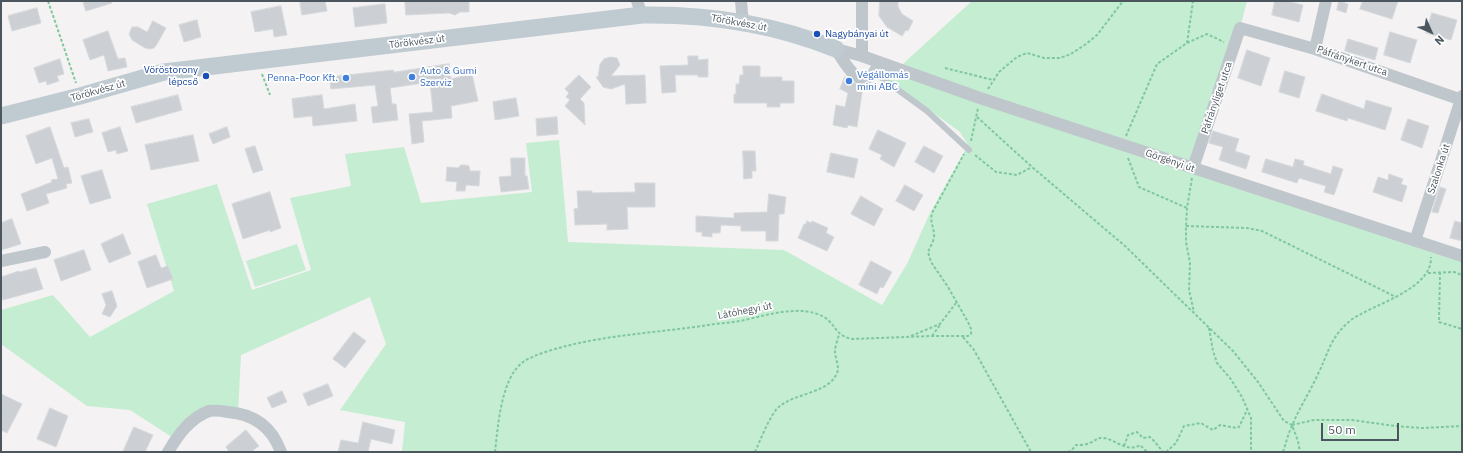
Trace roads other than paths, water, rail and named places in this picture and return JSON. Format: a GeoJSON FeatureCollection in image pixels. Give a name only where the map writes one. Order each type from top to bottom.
{"type":"FeatureCollection","features":[{"type":"Feature","properties":{"kind":"street"},"geometry":{"type":"LineString","coordinates":[[741,1],[743,24]]}},
{"type":"Feature","properties":{"kind":"street"},"geometry":{"type":"LineString","coordinates":[[862,1],[862,56]]}},
{"type":"Feature","properties":{"kind":"street"},"geometry":{"type":"LineString","coordinates":[[1315,48],[1326,1]]}},
{"type":"Feature","properties":{"kind":"street","name":"Törökvész út"},"geometry":{"type":"LineString","coordinates":[[1,116],[80,96],[164,72],[639,8],[724,19],[773,29],[862,56],[877,68]]}},
{"type":"Feature","properties":{"kind":"street","name":"Páfránykert utca"},"geometry":{"type":"LineString","coordinates":[[1240,28],[1315,48],[1462,98]]}},
{"type":"Feature","properties":{"kind":"street","name":"Páfrányliget utca"},"geometry":{"type":"LineString","coordinates":[[1193,168],[1240,28]]}},
{"type":"Feature","properties":{"kind":"street"},"geometry":{"type":"LineString","coordinates":[[836,49],[849,70],[855,75],[862,78],[867,78],[872,76],[877,68]]}},
{"type":"Feature","properties":{"kind":"street","name":"Görgényi út"},"geometry":{"type":"LineString","coordinates":[[877,68],[980,98],[1462,256]]}},
{"type":"Feature","properties":{"kind":"street","name":"Szalonka út"},"geometry":{"type":"LineString","coordinates":[[1421,243],[1462,98]]}},
{"type":"Feature","properties":{"kind":"street"},"geometry":{"type":"LineString","coordinates":[[1,261],[44,252]]}},
{"type":"Feature","properties":{"kind":"street"},"geometry":{"type":"LineString","coordinates":[[168,452],[184,428],[206,414],[215,411],[238,413],[254,418],[271,433],[281,452]]}},
{"type":"Feature","properties":{"kind":"lane","name":"Törökvész út"},"geometry":{"type":"LineString","coordinates":[[877,68],[969,150]]}},
{"type":"Feature","properties":{"kind":"place","name":"Nagybányai út"},"geometry":{"type":"Point","coordinates":[817,34]}},
{"type":"Feature","properties":{"kind":"place","name":"Vöröstorony lépcső"},"geometry":{"type":"Point","coordinates":[206,76]}},
{"type":"Feature","properties":{"kind":"place","name":"Auto & Gumi Szerviz"},"geometry":{"type":"Point","coordinates":[412,77]}},
{"type":"Feature","properties":{"kind":"place","name":"Penna-Poor Kft."},"geometry":{"type":"Point","coordinates":[346,78]}},
{"type":"Feature","properties":{"kind":"place","name":"Végállomás mini ABC"},"geometry":{"type":"Point","coordinates":[849,81]}}]}
